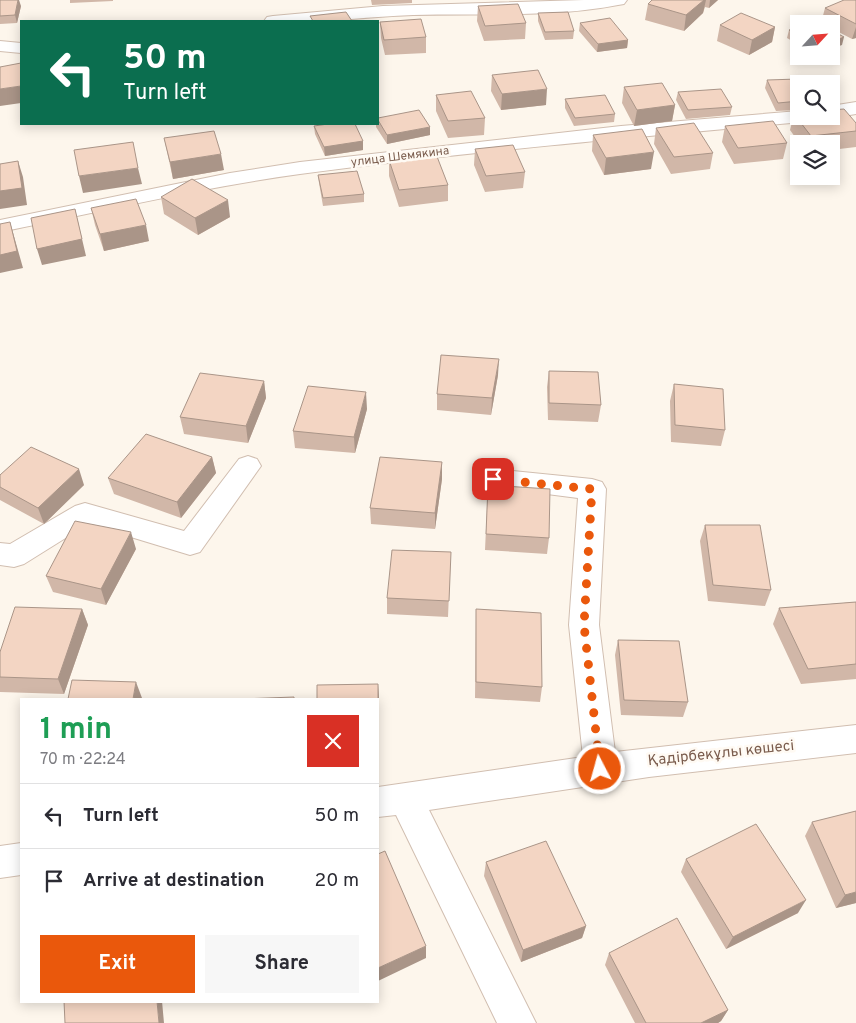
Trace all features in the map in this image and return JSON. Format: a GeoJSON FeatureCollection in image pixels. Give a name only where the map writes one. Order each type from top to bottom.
{"type":"FeatureCollection","features":[{"type":"Feature","properties":{"kind":"street"},"geometry":{"type":"LineString","coordinates":[[280,20],[414,10],[588,6],[618,0]]}},
{"type":"Feature","properties":{"kind":"street"},"geometry":{"type":"LineString","coordinates":[[0,46],[20,48]]}},
{"type":"Feature","properties":{"kind":"street"},"geometry":{"type":"LineString","coordinates":[[840,111],[856,108]]}},
{"type":"Feature","properties":{"kind":"street","name":"улица Шемякина"},"geometry":{"type":"LineString","coordinates":[[0,226],[230,179],[300,168],[621,132],[790,117]]}},
{"type":"Feature","properties":{"kind":"street"},"geometry":{"type":"LineString","coordinates":[[0,554],[14,556],[85,513],[190,544],[248,466]]}},
{"type":"Feature","properties":{"kind":"street"},"geometry":{"type":"LineString","coordinates":[[493,479],[592,489],[584,625],[600,769]]}},
{"type":"Feature","properties":{"kind":"street","name":"Қадірбекұлы көшесі"},"geometry":{"type":"LineString","coordinates":[[391,799],[600,769],[856,739]]}},
{"type":"Feature","properties":{"kind":"street"},"geometry":{"type":"LineString","coordinates":[[391,799],[517,1023]]}},
{"type":"Feature","properties":{"kind":"street"},"geometry":{"type":"LineString","coordinates":[[0,862],[20,859]]}},
{"type":"Feature","properties":{"kind":"building"},"geometry":{"type":"Polygon","coordinates":[[[0,0],[18,0],[15,15],[0,16],[0,0]]]}},
{"type":"Feature","properties":{"kind":"building"},"geometry":{"type":"Polygon","coordinates":[[[652,0],[704,0],[686,15],[648,4],[652,0]]]}},
{"type":"Feature","properties":{"kind":"building"},"geometry":{"type":"Polygon","coordinates":[[[844,0],[856,0],[856,24],[840,15],[825,8],[844,0]]]}},
{"type":"Feature","properties":{"kind":"building"},"geometry":{"type":"Polygon","coordinates":[[[518,4],[526,23],[485,26],[478,6],[518,4]]]}},
{"type":"Feature","properties":{"kind":"building"},"geometry":{"type":"Polygon","coordinates":[[[346,12],[351,20],[312,20],[310,16],[346,12]]]}},
{"type":"Feature","properties":{"kind":"building"},"geometry":{"type":"Polygon","coordinates":[[[568,12],[574,31],[545,32],[538,13],[568,12]]]}},
{"type":"Feature","properties":{"kind":"building"},"geometry":{"type":"Polygon","coordinates":[[[741,13],[775,27],[752,40],[720,25],[741,13]]]}},
{"type":"Feature","properties":{"kind":"building"},"geometry":{"type":"Polygon","coordinates":[[[610,18],[628,40],[598,44],[580,23],[610,18]]]}},
{"type":"Feature","properties":{"kind":"building"},"geometry":{"type":"Polygon","coordinates":[[[421,19],[426,37],[384,40],[380,22],[421,19]]]}},
{"type":"Feature","properties":{"kind":"building"},"geometry":{"type":"Polygon","coordinates":[[[20,63],[20,86],[0,89],[0,67],[20,63]]]}},
{"type":"Feature","properties":{"kind":"building"},"geometry":{"type":"Polygon","coordinates":[[[538,70],[547,89],[502,94],[492,75],[538,70]]]}},
{"type":"Feature","properties":{"kind":"building"},"geometry":{"type":"Polygon","coordinates":[[[790,79],[790,102],[778,103],[767,80],[790,79]]]}},
{"type":"Feature","properties":{"kind":"building"},"geometry":{"type":"Polygon","coordinates":[[[662,83],[675,105],[637,110],[624,87],[662,83]]]}},
{"type":"Feature","properties":{"kind":"building"},"geometry":{"type":"Polygon","coordinates":[[[721,89],[732,107],[688,110],[678,92],[721,89]]]}},
{"type":"Feature","properties":{"kind":"building"},"geometry":{"type":"Polygon","coordinates":[[[471,91],[485,118],[448,121],[436,95],[471,91]]]}},
{"type":"Feature","properties":{"kind":"building"},"geometry":{"type":"Polygon","coordinates":[[[605,95],[615,114],[575,118],[565,99],[605,95]]]}},
{"type":"Feature","properties":{"kind":"building"},"geometry":{"type":"Polygon","coordinates":[[[840,109],[844,109],[856,123],[856,131],[810,135],[802,125],[840,125],[840,109]]]}},
{"type":"Feature","properties":{"kind":"building"},"geometry":{"type":"Polygon","coordinates":[[[419,110],[430,127],[387,135],[379,122],[379,118],[419,110]]]}},
{"type":"Feature","properties":{"kind":"building"},"geometry":{"type":"Polygon","coordinates":[[[773,121],[787,143],[738,148],[725,126],[773,121]]]}},
{"type":"Feature","properties":{"kind":"building"},"geometry":{"type":"Polygon","coordinates":[[[694,123],[713,153],[674,157],[656,128],[694,123]]]}},
{"type":"Feature","properties":{"kind":"building"},"geometry":{"type":"Polygon","coordinates":[[[355,125],[363,141],[324,147],[314,126],[355,125]]]}},
{"type":"Feature","properties":{"kind":"building"},"geometry":{"type":"Polygon","coordinates":[[[642,129],[654,152],[606,158],[593,135],[642,129]]]}},
{"type":"Feature","properties":{"kind":"building"},"geometry":{"type":"Polygon","coordinates":[[[214,131],[221,154],[170,162],[164,138],[214,131]]]}},
{"type":"Feature","properties":{"kind":"building"},"geometry":{"type":"Polygon","coordinates":[[[133,142],[138,168],[79,176],[74,150],[133,142]]]}},
{"type":"Feature","properties":{"kind":"building"},"geometry":{"type":"Polygon","coordinates":[[[513,145],[525,172],[486,176],[475,149],[513,145]]]}},
{"type":"Feature","properties":{"kind":"building"},"geometry":{"type":"Polygon","coordinates":[[[436,154],[448,185],[399,190],[389,160],[436,154]]]}},
{"type":"Feature","properties":{"kind":"building"},"geometry":{"type":"Polygon","coordinates":[[[18,161],[22,188],[0,191],[0,164],[18,161]]]}},
{"type":"Feature","properties":{"kind":"building"},"geometry":{"type":"Polygon","coordinates":[[[357,171],[364,194],[323,198],[318,175],[357,171]]]}},
{"type":"Feature","properties":{"kind":"building"},"geometry":{"type":"Polygon","coordinates":[[[192,179],[228,200],[195,218],[161,197],[192,179]]]}},
{"type":"Feature","properties":{"kind":"building"},"geometry":{"type":"Polygon","coordinates":[[[136,199],[146,225],[100,234],[91,208],[136,199]]]}},
{"type":"Feature","properties":{"kind":"building"},"geometry":{"type":"Polygon","coordinates":[[[75,209],[82,239],[37,249],[31,218],[75,209]]]}},
{"type":"Feature","properties":{"kind":"building"},"geometry":{"type":"Polygon","coordinates":[[[10,222],[17,251],[0,255],[0,224],[10,222]]]}},
{"type":"Feature","properties":{"kind":"building"},"geometry":{"type":"Polygon","coordinates":[[[441,355],[499,359],[492,398],[437,394],[441,355]]]}},
{"type":"Feature","properties":{"kind":"building"},"geometry":{"type":"Polygon","coordinates":[[[549,371],[598,372],[601,405],[549,403],[549,371]]]}},
{"type":"Feature","properties":{"kind":"building"},"geometry":{"type":"Polygon","coordinates":[[[200,373],[264,381],[246,426],[180,417],[200,373]]]}},
{"type":"Feature","properties":{"kind":"building"},"geometry":{"type":"Polygon","coordinates":[[[674,384],[723,389],[725,430],[675,425],[674,384]]]}},
{"type":"Feature","properties":{"kind":"building"},"geometry":{"type":"Polygon","coordinates":[[[308,386],[366,392],[354,437],[293,431],[308,386]]]}},
{"type":"Feature","properties":{"kind":"building"},"geometry":{"type":"Polygon","coordinates":[[[146,434],[212,457],[177,502],[108,478],[146,434]]]}},
{"type":"Feature","properties":{"kind":"building"},"geometry":{"type":"Polygon","coordinates":[[[31,447],[79,469],[38,508],[0,487],[0,475],[31,447]]]}},
{"type":"Feature","properties":{"kind":"building"},"geometry":{"type":"Polygon","coordinates":[[[380,457],[442,462],[435,513],[370,508],[380,457]]]}},
{"type":"Feature","properties":{"kind":"building"},"geometry":{"type":"Polygon","coordinates":[[[488,485],[550,489],[549,538],[486,534],[488,485]]]}},
{"type":"Feature","properties":{"kind":"building"},"geometry":{"type":"Polygon","coordinates":[[[75,521],[131,532],[101,589],[46,576],[75,521]]]}},
{"type":"Feature","properties":{"kind":"building"},"geometry":{"type":"Polygon","coordinates":[[[705,525],[760,525],[771,590],[713,585],[705,525]]]}},
{"type":"Feature","properties":{"kind":"building"},"geometry":{"type":"Polygon","coordinates":[[[392,550],[451,552],[449,601],[387,598],[392,550]]]}},
{"type":"Feature","properties":{"kind":"building"},"geometry":{"type":"Polygon","coordinates":[[[856,602],[856,664],[808,669],[779,608],[856,602]]]}},
{"type":"Feature","properties":{"kind":"building"},"geometry":{"type":"Polygon","coordinates":[[[15,607],[82,609],[58,679],[0,677],[0,652],[15,607]]]}},
{"type":"Feature","properties":{"kind":"building"},"geometry":{"type":"Polygon","coordinates":[[[476,609],[541,613],[542,687],[476,682],[476,609]]]}},
{"type":"Feature","properties":{"kind":"building"},"geometry":{"type":"Polygon","coordinates":[[[618,640],[679,641],[688,702],[624,700],[618,640]]]}},
{"type":"Feature","properties":{"kind":"building"},"geometry":{"type":"Polygon","coordinates":[[[72,680],[136,682],[133,698],[68,698],[72,680]]]}},
{"type":"Feature","properties":{"kind":"building"},"geometry":{"type":"Polygon","coordinates":[[[378,684],[378,698],[317,698],[317,685],[378,684]]]}},
{"type":"Feature","properties":{"kind":"building"},"geometry":{"type":"Polygon","coordinates":[[[856,811],[856,892],[845,895],[812,822],[856,811]]]}},
{"type":"Feature","properties":{"kind":"building"},"geometry":{"type":"Polygon","coordinates":[[[756,824],[806,900],[733,937],[686,859],[756,824]]]}},
{"type":"Feature","properties":{"kind":"building"},"geometry":{"type":"Polygon","coordinates":[[[546,841],[586,926],[523,950],[486,862],[546,841]]]}},
{"type":"Feature","properties":{"kind":"building"},"geometry":{"type":"Polygon","coordinates":[[[385,851],[426,946],[379,968],[379,854],[385,851]]]}},
{"type":"Feature","properties":{"kind":"building"},"geometry":{"type":"Polygon","coordinates":[[[677,918],[728,1010],[701,1023],[646,1023],[609,953],[677,918]]]}},
{"type":"Feature","properties":{"kind":"building"},"geometry":{"type":"Polygon","coordinates":[[[64,1003],[157,1003],[159,1023],[65,1023],[64,1003]]]}},
{"type":"Feature","properties":{"kind":"route"},"geometry":{"type":"LineString","coordinates":[[493,479],[592,489],[584,625],[600,769]]}}]}
